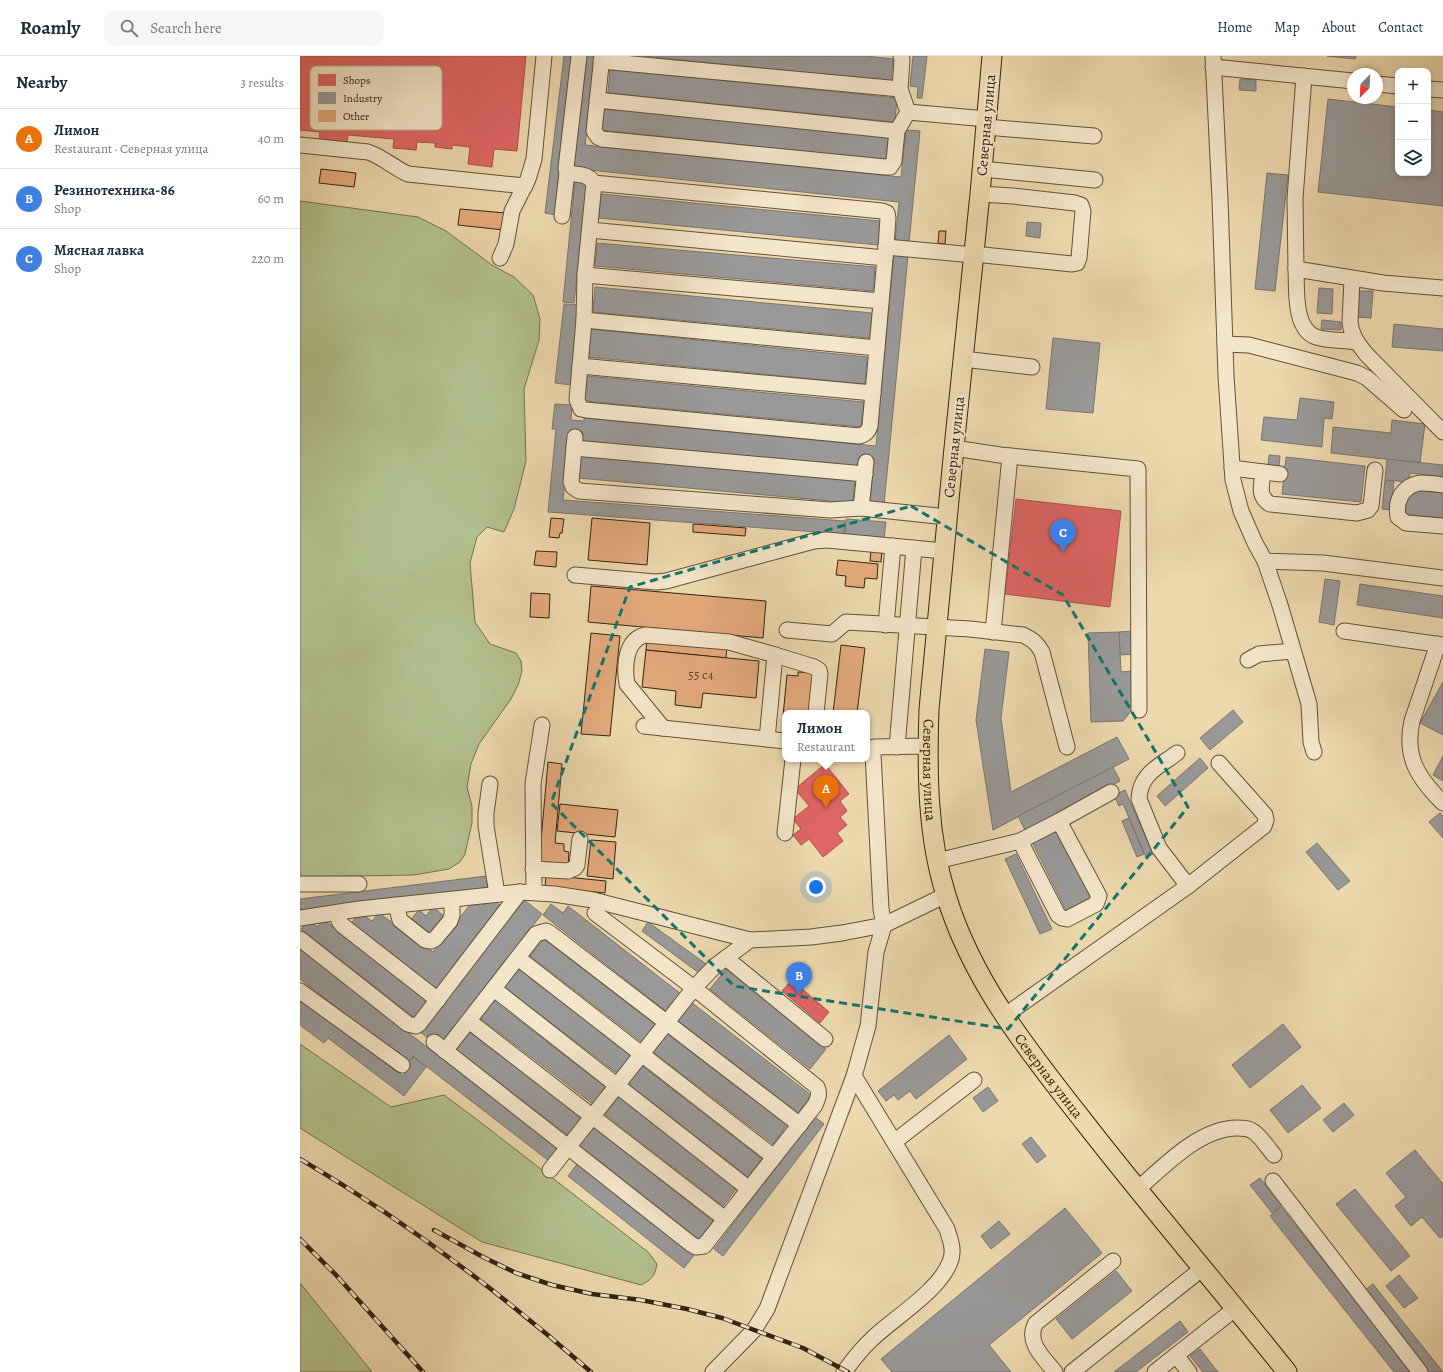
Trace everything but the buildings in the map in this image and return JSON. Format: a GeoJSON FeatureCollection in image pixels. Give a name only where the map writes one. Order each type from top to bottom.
{"type":"FeatureCollection","features":[{"type":"Feature","properties":{"kind":"main road","name":"Северная улица"},"geometry":{"type":"LineString","coordinates":[[992,56],[980,194],[929,709],[928,746],[930,809],[937,861],[946,895],[964,945],[1004,1016],[1036,1061],[1287,1372]]}},
{"type":"Feature","properties":{"kind":"lane"},"geometry":{"type":"LineString","coordinates":[[500,258],[506,244],[512,211],[528,179],[534,159],[544,56]]}},
{"type":"Feature","properties":{"kind":"lane"},"geometry":{"type":"LineString","coordinates":[[562,216],[579,56]]}},
{"type":"Feature","properties":{"kind":"lane"},"geometry":{"type":"LineString","coordinates":[[900,89],[601,59],[594,131],[598,137],[602,139],[885,168],[890,167],[894,161],[897,131],[908,112],[900,89],[901,56]]}},
{"type":"Feature","properties":{"kind":"lane"},"geometry":{"type":"LineString","coordinates":[[1314,752],[1311,742],[1309,704],[1280,605],[1265,561],[1254,543],[1241,512],[1233,480],[1226,376],[1220,199],[1213,61],[1304,76],[1347,80]]}},
{"type":"Feature","properties":{"kind":"lane"},"geometry":{"type":"LineString","coordinates":[[1304,76],[1295,199],[1296,269],[1300,317],[1304,327],[1309,333],[1316,337],[1356,342]]}},
{"type":"Feature","properties":{"kind":"lane"},"geometry":{"type":"LineString","coordinates":[[1383,85],[1395,86]]}},
{"type":"Feature","properties":{"kind":"lane"},"geometry":{"type":"LineString","coordinates":[[1431,89],[1443,90]]}},
{"type":"Feature","properties":{"kind":"lane"},"geometry":{"type":"LineString","coordinates":[[597,100],[897,131]]}},
{"type":"Feature","properties":{"kind":"lane"},"geometry":{"type":"LineString","coordinates":[[908,112],[1094,136]]}},
{"type":"Feature","properties":{"kind":"lane"},"geometry":{"type":"LineString","coordinates":[[300,145],[376,154],[400,171],[408,174],[525,186]]}},
{"type":"Feature","properties":{"kind":"lane"},"geometry":{"type":"LineString","coordinates":[[982,169],[1095,180]]}},
{"type":"Feature","properties":{"kind":"lane"},"geometry":{"type":"LineString","coordinates":[[567,173],[586,176],[590,178],[594,184],[585,275],[584,320],[577,400],[581,408],[586,410],[859,436],[865,435],[868,432],[870,426],[886,252],[887,213],[882,211],[594,184]]}},
{"type":"Feature","properties":{"kind":"lane"},"geometry":{"type":"LineString","coordinates":[[590,230],[886,252],[974,255],[1072,264],[1077,263],[1079,258],[1083,211],[1081,205],[1076,203],[1014,196],[980,194]]}},
{"type":"Feature","properties":{"kind":"lane"},"geometry":{"type":"LineString","coordinates":[[1296,269],[1352,279],[1443,288]]}},
{"type":"Feature","properties":{"kind":"lane"},"geometry":{"type":"LineString","coordinates":[[585,275],[881,302]]}},
{"type":"Feature","properties":{"kind":"lane"},"geometry":{"type":"LineString","coordinates":[[1352,279],[1350,329],[1356,342],[1443,432]]}},
{"type":"Feature","properties":{"kind":"lane"},"geometry":{"type":"LineString","coordinates":[[584,320],[877,348]]}},
{"type":"Feature","properties":{"kind":"lane"},"geometry":{"type":"LineString","coordinates":[[1225,344],[1248,346],[1357,373],[1367,378],[1404,410]]}},
{"type":"Feature","properties":{"kind":"lane"},"geometry":{"type":"LineString","coordinates":[[963,359],[1032,367]]}},
{"type":"Feature","properties":{"kind":"lane"},"geometry":{"type":"LineString","coordinates":[[580,366],[873,393]]}},
{"type":"Feature","properties":{"kind":"lane"},"geometry":{"type":"LineString","coordinates":[[861,508],[865,468],[575,442],[572,482],[573,487],[579,490],[830,510],[861,508],[947,517]]}},
{"type":"Feature","properties":{"kind":"lane"},"geometry":{"type":"LineString","coordinates":[[954,448],[1010,456],[1138,469],[1139,710]]}},
{"type":"Feature","properties":{"kind":"lane"},"geometry":{"type":"LineString","coordinates":[[993,632],[1010,456]]}},
{"type":"Feature","properties":{"kind":"lane"},"geometry":{"type":"LineString","coordinates":[[1232,468],[1280,474]]}},
{"type":"Feature","properties":{"kind":"lane"},"geometry":{"type":"LineString","coordinates":[[1263,472],[1261,493],[1262,497],[1270,504],[1357,513],[1368,510],[1371,506],[1375,470]]}},
{"type":"Feature","properties":{"kind":"lane"},"geometry":{"type":"LineString","coordinates":[[1443,485],[1420,483],[1404,491],[1399,499],[1398,517],[1406,522],[1443,526]]}},
{"type":"Feature","properties":{"kind":"lane"},"geometry":{"type":"LineString","coordinates":[[575,575],[656,582],[666,581],[814,541],[827,540],[944,551]]}},
{"type":"Feature","properties":{"kind":"lane"},"geometry":{"type":"LineString","coordinates":[[886,625],[893,546]]}},
{"type":"Feature","properties":{"kind":"lane"},"geometry":{"type":"LineString","coordinates":[[896,747],[914,548]]}},
{"type":"Feature","properties":{"kind":"lane"},"geometry":{"type":"LineString","coordinates":[[1265,561],[1302,561],[1323,563],[1443,578]]}},
{"type":"Feature","properties":{"kind":"lane"},"geometry":{"type":"LineString","coordinates":[[787,630],[832,634],[846,622],[937,627],[1023,635],[1038,644],[1042,652],[1067,748]]}},
{"type":"Feature","properties":{"kind":"lane"},"geometry":{"type":"LineString","coordinates":[[1344,632],[1441,644],[1412,721],[1410,731],[1410,747],[1414,766],[1419,776],[1427,788],[1443,803]]}},
{"type":"Feature","properties":{"kind":"lane"},"geometry":{"type":"LineString","coordinates":[[663,728],[627,684],[627,656],[633,642],[645,634],[729,642],[814,667],[819,670],[820,674],[816,710]]}},
{"type":"Feature","properties":{"kind":"lane"},"geometry":{"type":"LineString","coordinates":[[1248,660],[1259,654],[1293,651]]}},
{"type":"Feature","properties":{"kind":"lane"},"geometry":{"type":"LineString","coordinates":[[767,739],[775,655]]}},
{"type":"Feature","properties":{"kind":"lane"},"geometry":{"type":"LineString","coordinates":[[300,939],[408,1024],[413,1026],[419,1024],[527,892],[533,869],[533,784],[542,725]]}},
{"type":"Feature","properties":{"kind":"lane"},"geometry":{"type":"LineString","coordinates":[[644,726],[782,741]]}},
{"type":"Feature","properties":{"kind":"lane"},"geometry":{"type":"LineString","coordinates":[[714,1372],[754,1330],[767,1309],[854,1076],[868,1026],[876,952],[884,925],[881,901],[873,754],[871,746],[928,746]]}},
{"type":"Feature","properties":{"kind":"lane"},"geometry":{"type":"LineString","coordinates":[[1176,753],[1146,777],[1140,791],[1140,799],[1159,848],[1188,886]]}},
{"type":"Feature","properties":{"kind":"lane"},"geometry":{"type":"LineString","coordinates":[[785,833],[793,762]]}},
{"type":"Feature","properties":{"kind":"lane"},"geometry":{"type":"LineString","coordinates":[[1004,1016],[1188,886],[1264,826],[1266,820],[1265,815],[1219,763]]}},
{"type":"Feature","properties":{"kind":"lane"},"geometry":{"type":"LineString","coordinates":[[490,784],[486,813],[486,826],[497,894]]}},
{"type":"Feature","properties":{"kind":"lane"},"geometry":{"type":"LineString","coordinates":[[937,861],[1020,841],[1111,792]]}},
{"type":"Feature","properties":{"kind":"lane"},"geometry":{"type":"LineString","coordinates":[[1020,841],[1058,915],[1067,919],[1096,904],[1099,896],[1059,821]]}},
{"type":"Feature","properties":{"kind":"lane"},"geometry":{"type":"LineString","coordinates":[[533,869],[568,871],[576,868],[580,839]]}},
{"type":"Feature","properties":{"kind":"lane"},"geometry":{"type":"LineString","coordinates":[[300,884],[359,884]]}},
{"type":"Feature","properties":{"kind":"lane"},"geometry":{"type":"LineString","coordinates":[[300,918],[396,905],[527,892],[574,896],[593,900],[750,940],[842,934],[884,925],[946,895]]}},
{"type":"Feature","properties":{"kind":"lane"},"geometry":{"type":"LineString","coordinates":[[396,905],[400,920],[425,940],[431,941],[436,940],[450,921],[452,915],[452,900]]}},
{"type":"Feature","properties":{"kind":"lane"},"geometry":{"type":"LineString","coordinates":[[338,912],[339,921],[342,925],[438,1000]]}},
{"type":"Feature","properties":{"kind":"lane"},"geometry":{"type":"LineString","coordinates":[[596,913],[694,988],[817,1087],[819,1092],[815,1105],[800,1125],[704,1246],[696,1247],[690,1244],[440,1047],[469,1020],[536,934],[546,931],[800,1125]]}},
{"type":"Feature","properties":{"kind":"lane"},"geometry":{"type":"LineString","coordinates":[[550,1170],[694,988],[715,966],[750,940]]}},
{"type":"Feature","properties":{"kind":"lane"},"geometry":{"type":"LineString","coordinates":[[518,958],[774,1157]]}},
{"type":"Feature","properties":{"kind":"lane"},"geometry":{"type":"LineString","coordinates":[[726,958],[825,1039]]}},
{"type":"Feature","properties":{"kind":"lane"},"geometry":{"type":"LineString","coordinates":[[494,989],[749,1189]]}},
{"type":"Feature","properties":{"kind":"lane"},"geometry":{"type":"LineString","coordinates":[[300,990],[402,1065]]}},
{"type":"Feature","properties":{"kind":"lane"},"geometry":{"type":"LineString","coordinates":[[469,1020],[725,1219]]}},
{"type":"Feature","properties":{"kind":"lane"},"geometry":{"type":"LineString","coordinates":[[844,1372],[861,1350],[872,1339],[923,1296],[940,1279],[950,1262],[953,1248],[947,1229],[854,1076]]}},
{"type":"Feature","properties":{"kind":"lane"},"geometry":{"type":"LineString","coordinates":[[894,1142],[974,1080]]}},
{"type":"Feature","properties":{"kind":"lane"},"geometry":{"type":"LineString","coordinates":[[1138,1189],[1172,1159],[1205,1136],[1218,1130],[1244,1128],[1254,1132],[1274,1155]]}},
{"type":"Feature","properties":{"kind":"lane"},"geometry":{"type":"LineString","coordinates":[[1273,1181],[1420,1372]]}},
{"type":"Feature","properties":{"kind":"lane"},"geometry":{"type":"LineString","coordinates":[[1055,1372],[1033,1343],[1032,1329],[1036,1323],[1113,1261]]}},
{"type":"Feature","properties":{"kind":"lane"},"geometry":{"type":"LineString","coordinates":[[1072,1372],[1203,1268]]}},
{"type":"Feature","properties":{"kind":"lane"},"geometry":{"type":"LineString","coordinates":[[1155,1372],[1236,1308]]}},
{"type":"Feature","properties":{"kind":"lane"},"geometry":{"type":"LineString","coordinates":[[1176,1355],[1189,1372]]}},
{"type":"Feature","properties":{"kind":"highlighted area"},"geometry":{"type":"Polygon","coordinates":[[[911,506],[1063,595],[1188,807],[1008,1029],[734,986],[551,803],[630,587],[911,506]]]}},
{"type":"Feature","properties":{"kind":"green space"},"geometry":{"type":"Polygon","coordinates":[[[300,201],[418,217],[446,231],[492,265],[514,277],[533,295],[540,319],[539,340],[524,389],[526,461],[514,509],[504,532],[487,527],[477,537],[470,563],[475,622],[490,644],[516,653],[521,661],[522,671],[518,685],[511,699],[479,744],[471,764],[467,787],[472,806],[472,823],[465,854],[460,862],[449,869],[414,875],[300,877],[300,201]]]}},
{"type":"Feature","properties":{"kind":"green space"},"geometry":{"type":"Polygon","coordinates":[[[300,1044],[391,1107],[444,1095],[648,1252],[657,1264],[652,1277],[641,1285],[482,1242],[300,1128],[300,1044]]]}},
{"type":"Feature","properties":{"kind":"green space"},"geometry":{"type":"Polygon","coordinates":[[[300,1283],[372,1372],[300,1372],[300,1283]]]}},
{"type":"Feature","properties":{"kind":"railway"},"geometry":{"type":"LineString","coordinates":[[300,1159],[377,1207],[450,1258],[557,1342],[591,1372]]}},
{"type":"Feature","properties":{"kind":"railway"},"geometry":{"type":"LineString","coordinates":[[434,1230],[516,1273],[552,1285],[592,1294],[641,1300],[722,1318],[803,1348],[848,1372]]}},
{"type":"Feature","properties":{"kind":"railway"},"geometry":{"type":"LineString","coordinates":[[300,1239],[336,1275],[423,1372]]}},
{"type":"Feature","properties":{"kind":"place","name":"Мясная лавка"},"geometry":{"type":"Point","coordinates":[1063,552]}},
{"type":"Feature","properties":{"kind":"place","name":"Лимон"},"geometry":{"type":"Point","coordinates":[826,808]}},
{"type":"Feature","properties":{"kind":"place","name":"Резинотехника-86"},"geometry":{"type":"Point","coordinates":[799,995]}}]}
